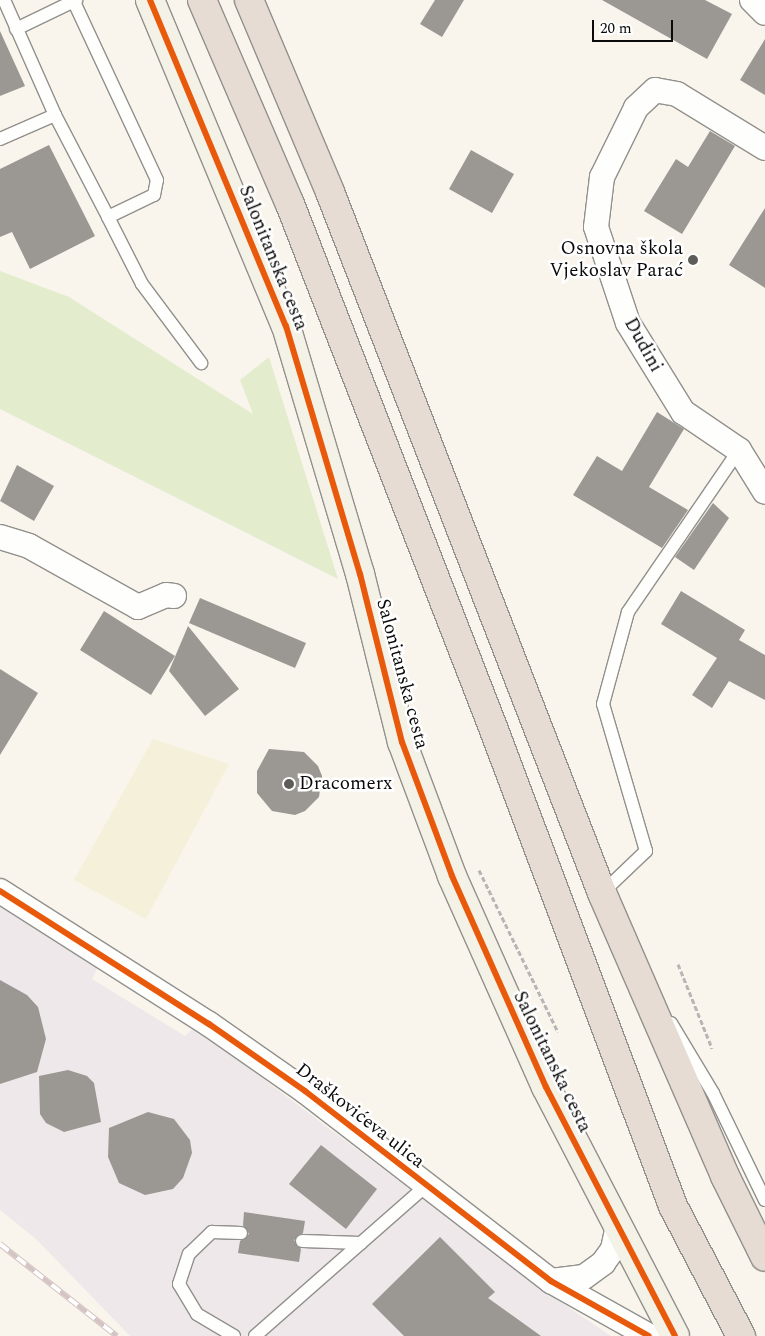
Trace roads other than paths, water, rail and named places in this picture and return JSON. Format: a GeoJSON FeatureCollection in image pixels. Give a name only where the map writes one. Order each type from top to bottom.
{"type":"FeatureCollection","features":[{"type":"Feature","properties":{"kind":"highway"},"geometry":{"type":"LineString","coordinates":[[202,0],[297,223],[673,1206],[741,1336]]}},
{"type":"Feature","properties":{"kind":"highway"},"geometry":{"type":"LineString","coordinates":[[249,0],[330,192],[602,893],[725,1176],[765,1256]]}},
{"type":"Feature","properties":{"kind":"main road","name":"Salonitanska cesta"},"geometry":{"type":"LineString","coordinates":[[150,0],[286,326],[360,574],[402,742],[452,876],[546,1087],[675,1336]]}},
{"type":"Feature","properties":{"kind":"street"},"geometry":{"type":"LineString","coordinates":[[752,0],[765,13]]}},
{"type":"Feature","properties":{"kind":"street","name":"Dudini"},"geometry":{"type":"LineString","coordinates":[[765,148],[677,94],[655,90],[636,108],[602,177],[596,227],[628,323],[682,412],[739,450],[765,492]]}},
{"type":"Feature","properties":{"kind":"street"},"geometry":{"type":"LineString","coordinates":[[0,537],[29,546],[138,607],[166,595],[174,596]]}},
{"type":"Feature","properties":{"kind":"street","name":"Draškovićeva ulica"},"geometry":{"type":"LineString","coordinates":[[0,890],[209,1024],[304,1091],[551,1281],[649,1336]]}},
{"type":"Feature","properties":{"kind":"street"},"geometry":{"type":"LineString","coordinates":[[551,1281],[584,1277],[603,1264],[613,1249],[618,1226]]}},
{"type":"Feature","properties":{"kind":"lane"},"geometry":{"type":"LineString","coordinates":[[4,0],[55,115],[142,284],[201,363]]}},
{"type":"Feature","properties":{"kind":"lane"},"geometry":{"type":"LineString","coordinates":[[16,29],[74,0],[157,180],[154,195],[108,217]]}},
{"type":"Feature","properties":{"kind":"lane"},"geometry":{"type":"LineString","coordinates":[[0,139],[55,115]]}},
{"type":"Feature","properties":{"kind":"lane"},"geometry":{"type":"LineString","coordinates":[[602,893],[646,851],[603,704],[628,612],[739,450]]}},
{"type":"Feature","properties":{"kind":"lane"},"geometry":{"type":"LineString","coordinates":[[628,952],[713,1093],[765,1200]]}},
{"type":"Feature","properties":{"kind":"lane"},"geometry":{"type":"LineString","coordinates":[[255,1336],[426,1186]]}},
{"type":"Feature","properties":{"kind":"lane"},"geometry":{"type":"LineString","coordinates":[[234,1336],[197,1314],[179,1284],[189,1254],[212,1232],[241,1233]]}},
{"type":"Feature","properties":{"kind":"lane"},"geometry":{"type":"LineString","coordinates":[[302,1241],[361,1243]]}},
{"type":"Feature","properties":{"kind":"railway"},"geometry":{"type":"LineString","coordinates":[[0,1244],[117,1336]]}},
{"type":"Feature","properties":{"kind":"place","name":"Osnovna škola Vjekoslav Parać"},"geometry":{"type":"Point","coordinates":[693,260]}},
{"type":"Feature","properties":{"kind":"place","name":"Dracomerx"},"geometry":{"type":"Point","coordinates":[289,784]}}]}
